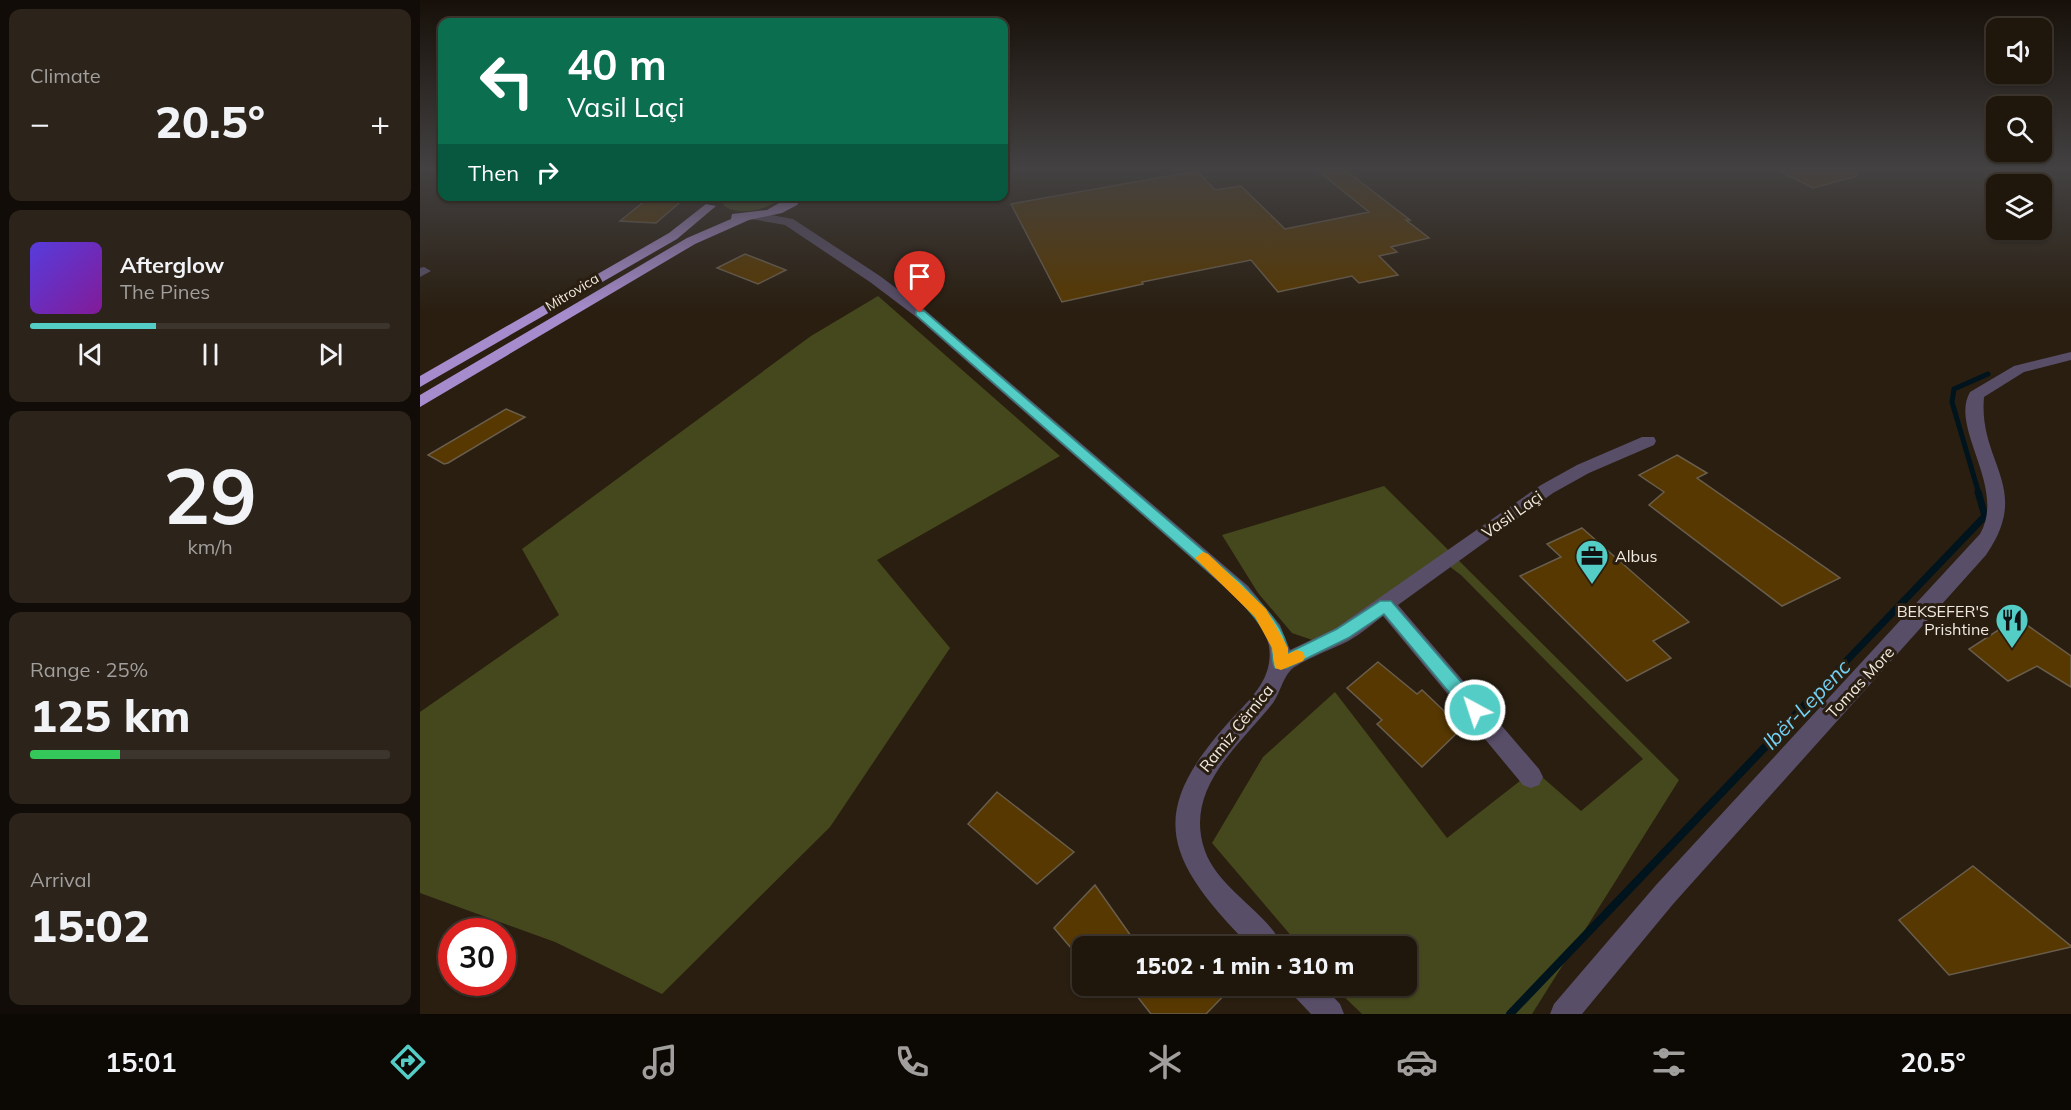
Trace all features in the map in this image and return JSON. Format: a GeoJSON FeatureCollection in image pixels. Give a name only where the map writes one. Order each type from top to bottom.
{"type":"FeatureCollection","features":[{"type":"Feature","properties":{"kind":"highway","name":"Mitrovica"},"geometry":{"type":"LineString","coordinates":[[420,382],[673,236],[694,217]]}},
{"type":"Feature","properties":{"kind":"highway","name":"Mitrovica"},"geometry":{"type":"LineString","coordinates":[[420,402],[691,241],[749,217]]}},
{"type":"Feature","properties":{"kind":"street"},"geometry":{"type":"LineString","coordinates":[[792,217],[920,313],[1236,587],[1260,613],[1273,632],[1280,648],[1281,664]]}},
{"type":"Feature","properties":{"kind":"street","name":"Tomas More"},"geometry":{"type":"LineString","coordinates":[[1564,1014],[1665,894],[1979,550],[1991,532],[1996,517],[1996,496],[1976,426],[1973,410],[1976,395],[2019,369],[2071,356]]}},
{"type":"Feature","properties":{"kind":"street","name":"Vasil Laçi"},"geometry":{"type":"LineString","coordinates":[[1281,664],[1333,639],[1386,605],[1547,489],[1583,469],[1648,441]]}},
{"type":"Feature","properties":{"kind":"street"},"geometry":{"type":"LineString","coordinates":[[1386,605],[1531,777]]}},
{"type":"Feature","properties":{"kind":"street","name":"Ramiz Cërnica"},"geometry":{"type":"LineString","coordinates":[[1259,936],[1203,873],[1192,850],[1187,829],[1187,806],[1192,788],[1201,770],[1267,693],[1281,664]]}},
{"type":"Feature","properties":{"kind":"street"},"geometry":{"type":"LineString","coordinates":[[1313,996],[1330,1014]]}},
{"type":"Feature","properties":{"kind":"green space"},"geometry":{"type":"Polygon","coordinates":[[[878,296],[1060,456],[877,560],[950,648],[830,827],[662,994],[555,942],[516,928],[516,918],[489,918],[420,893],[420,712],[559,615],[522,549],[811,336],[878,296]]]}},
{"type":"Feature","properties":{"kind":"green space"},"geometry":{"type":"Polygon","coordinates":[[[1384,486],[1679,780],[1532,1014],[1362,1014],[1343,996],[1417,996],[1417,936],[1291,936],[1212,843],[1263,757],[1335,692],[1447,838],[1534,770],[1581,811],[1643,759],[1461,575],[1442,561],[1321,643],[1292,633],[1258,593],[1222,535],[1384,486]]]}},
{"type":"Feature","properties":{"kind":"building"},"geometry":{"type":"Polygon","coordinates":[[[625,217],[663,217],[656,223],[620,221],[625,217]]]}},
{"type":"Feature","properties":{"kind":"building"},"geometry":{"type":"Polygon","coordinates":[[[1018,217],[1273,217],[1285,229],[1343,217],[1407,217],[1410,220],[1406,220],[1429,238],[1391,247],[1397,252],[1379,256],[1398,275],[1359,283],[1352,276],[1278,292],[1251,260],[1142,282],[1143,284],[1062,302],[1018,217]]]}},
{"type":"Feature","properties":{"kind":"building"},"geometry":{"type":"Polygon","coordinates":[[[745,254],[786,270],[758,284],[717,268],[745,254]]]}},
{"type":"Feature","properties":{"kind":"building"},"geometry":{"type":"Polygon","coordinates":[[[506,409],[525,417],[448,463],[444,464],[428,455],[506,409]]]}},
{"type":"Feature","properties":{"kind":"building"},"geometry":{"type":"Polygon","coordinates":[[[1677,455],[1707,473],[1697,478],[1840,578],[1782,606],[1649,505],[1664,492],[1639,475],[1677,455]]]}},
{"type":"Feature","properties":{"kind":"building"},"geometry":{"type":"Polygon","coordinates":[[[1582,528],[1689,622],[1653,641],[1671,658],[1627,681],[1520,576],[1561,557],[1547,544],[1582,528]]]}},
{"type":"Feature","properties":{"kind":"building"},"geometry":{"type":"Polygon","coordinates":[[[2017,618],[2071,656],[2071,687],[2037,666],[2008,681],[1969,649],[2017,618]]]}},
{"type":"Feature","properties":{"kind":"building"},"geometry":{"type":"Polygon","coordinates":[[[1378,662],[1417,694],[1422,690],[1462,728],[1422,767],[1377,724],[1382,720],[1347,688],[1378,662]]]}},
{"type":"Feature","properties":{"kind":"building"},"geometry":{"type":"Polygon","coordinates":[[[997,792],[1074,852],[1037,884],[968,824],[997,792]]]}},
{"type":"Feature","properties":{"kind":"building"},"geometry":{"type":"Polygon","coordinates":[[[1973,866],[2071,947],[1949,975],[1899,920],[1973,866]]]}},
{"type":"Feature","properties":{"kind":"building"},"geometry":{"type":"Polygon","coordinates":[[[1095,885],[1131,936],[1072,936],[1072,949],[1054,928],[1095,885]]]}},
{"type":"Feature","properties":{"kind":"building"},"geometry":{"type":"Polygon","coordinates":[[[1137,996],[1223,996],[1206,1014],[1151,1014],[1137,996]]]}},
{"type":"Feature","properties":{"kind":"waterway","name":"Ibër-Lepenc"},"geometry":{"type":"LineString","coordinates":[[1979,494],[1952,402],[1954,389],[1988,374]]}},
{"type":"Feature","properties":{"kind":"waterway","name":"Ibër-Lepenc"},"geometry":{"type":"LineString","coordinates":[[1787,723],[1985,516],[1978,492]]}},
{"type":"Feature","properties":{"kind":"waterway","name":"Ibër-Lepenc"},"geometry":{"type":"LineString","coordinates":[[1510,1014],[1789,722]]}},
{"type":"Feature","properties":{"kind":"slow traffic"},"geometry":{"type":"LineString","coordinates":[[1203,558],[1236,587],[1260,613],[1273,632],[1280,648],[1281,664],[1297,657]]}},
{"type":"Feature","properties":{"kind":"place","name":"Albus"},"geometry":{"type":"Point","coordinates":[1592,585]}},
{"type":"Feature","properties":{"kind":"place","name":"BEKSEFER'S Prishtine"},"geometry":{"type":"Point","coordinates":[2012,649]}},
{"type":"Feature","properties":{"kind":"route"},"geometry":{"type":"LineString","coordinates":[[920,313],[1236,587],[1260,613],[1273,632],[1280,648],[1281,664],[1343,634],[1386,605],[1475,710]]}}]}
